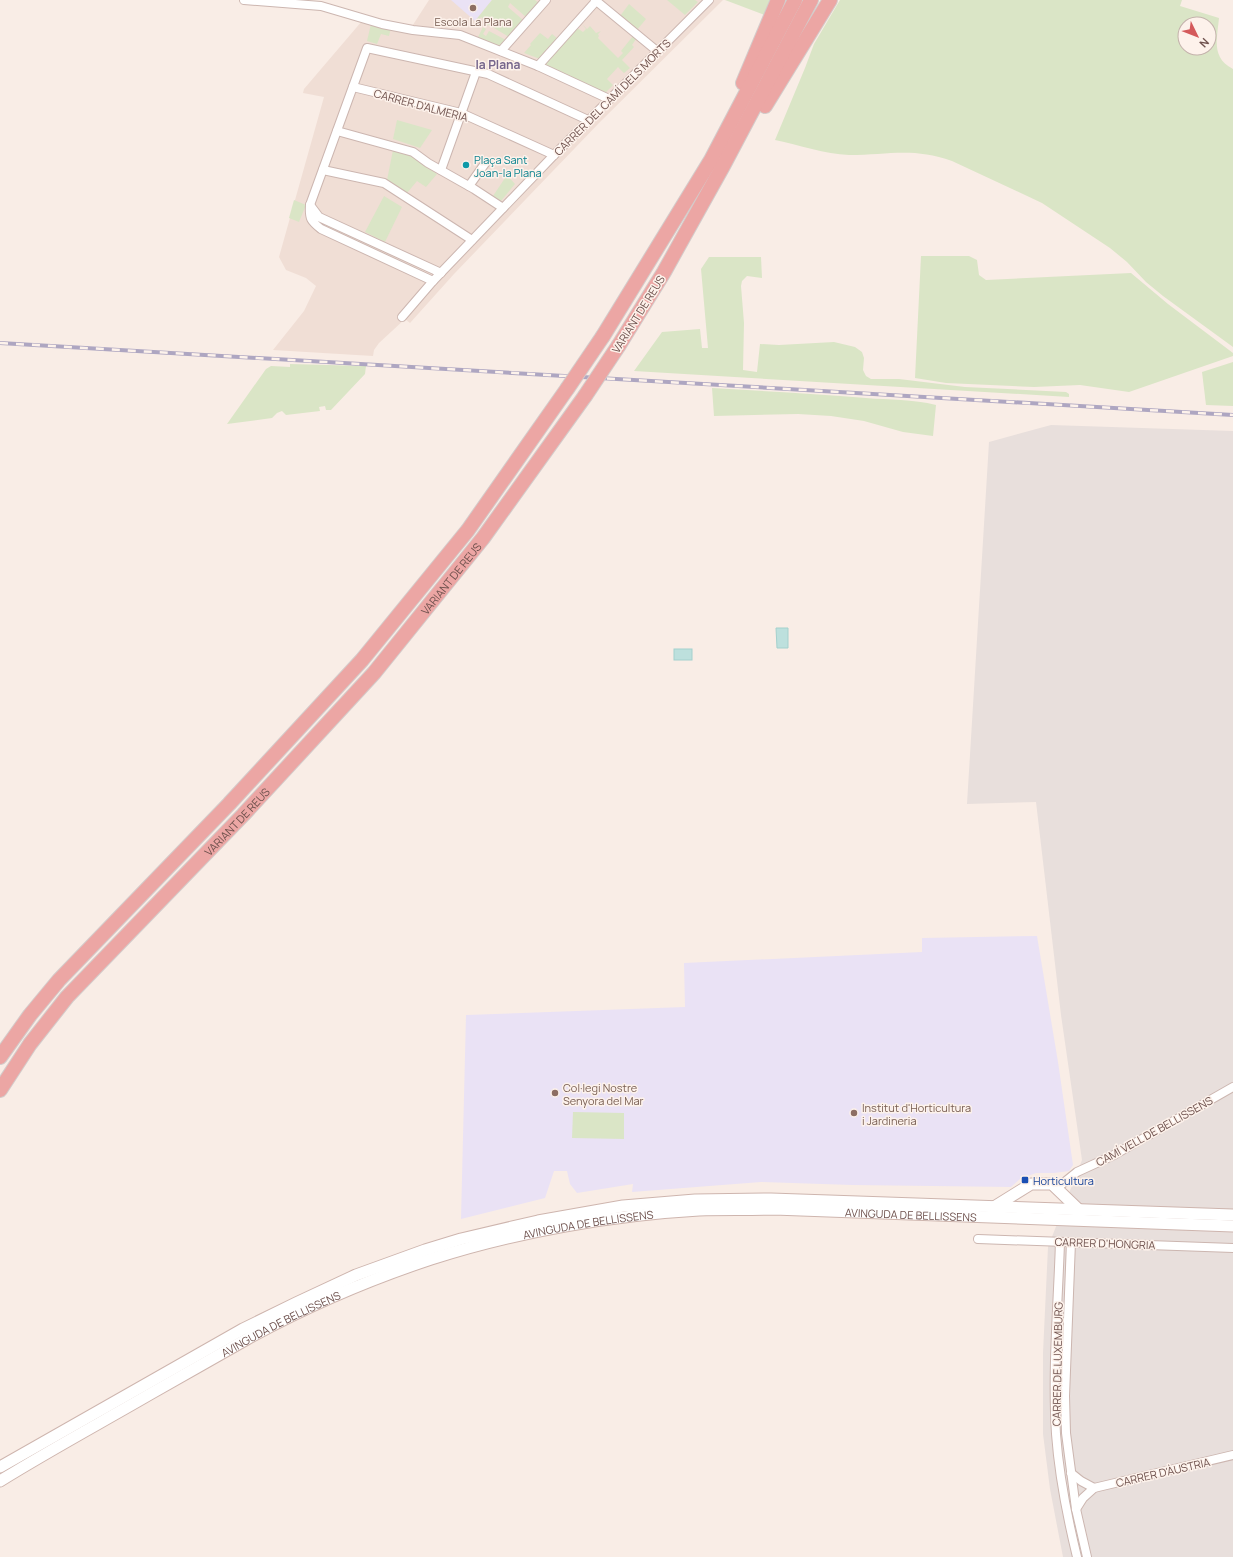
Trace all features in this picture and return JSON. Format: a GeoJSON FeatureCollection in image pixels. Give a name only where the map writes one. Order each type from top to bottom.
{"type":"FeatureCollection","features":[{"type":"Feature","properties":{"kind":"highway"},"geometry":{"type":"LineString","coordinates":[[778,0],[729,115],[711,148],[717,163],[737,156],[753,126],[830,0]]}},
{"type":"Feature","properties":{"kind":"highway","name":"VARIANT DE REUS"},"geometry":{"type":"LineString","coordinates":[[0,1094],[3,1085],[30,1044],[67,997],[243,815],[374,673],[483,538],[585,396],[619,345],[664,272],[795,0]]}},
{"type":"Feature","properties":{"kind":"highway","name":"VARIANT DE REUS"},"geometry":{"type":"LineString","coordinates":[[0,1056],[12,1038],[59,980],[229,804],[362,660],[468,530],[603,336],[717,163],[747,123],[810,0]]}},
{"type":"Feature","properties":{"kind":"main road"},"geometry":{"type":"LineString","coordinates":[[994,1208],[1021,1189],[1031,1184],[1052,1184],[1079,1210]]}},
{"type":"Feature","properties":{"kind":"main road","name":"AVINGUDA DE BELLISSENS"},"geometry":{"type":"LineString","coordinates":[[0,1467],[243,1329],[356,1275],[461,1239],[538,1221],[623,1206],[695,1200],[771,1198],[994,1208],[1233,1215]]}},
{"type":"Feature","properties":{"kind":"main road","name":"AVINGUDA DE BELLISSENS"},"geometry":{"type":"LineString","coordinates":[[0,1481],[248,1338],[299,1313],[363,1285],[431,1259],[467,1248],[543,1230],[642,1215],[699,1210],[774,1209],[1233,1226]]}},
{"type":"Feature","properties":{"kind":"street"},"geometry":{"type":"LineString","coordinates":[[244,0],[321,6],[413,30],[460,35],[538,66],[609,99]]}},
{"type":"Feature","properties":{"kind":"street"},"geometry":{"type":"LineString","coordinates":[[501,52],[546,0]]}},
{"type":"Feature","properties":{"kind":"street"},"geometry":{"type":"LineString","coordinates":[[538,66],[596,0],[657,51]]}},
{"type":"Feature","properties":{"kind":"street","name":"CARRER DEL CAMÍ DELS MORTS"},"geometry":{"type":"LineString","coordinates":[[402,317],[433,281],[554,155],[709,0]]}},
{"type":"Feature","properties":{"kind":"street"},"geometry":{"type":"LineString","coordinates":[[433,281],[321,229],[310,205],[367,48],[488,74],[588,120]]}},
{"type":"Feature","properties":{"kind":"street"},"geometry":{"type":"LineString","coordinates":[[441,170],[476,72]]}},
{"type":"Feature","properties":{"kind":"street","name":"CARRER D'ALMERIA"},"geometry":{"type":"LineString","coordinates":[[353,88],[461,113],[554,155]]}},
{"type":"Feature","properties":{"kind":"street"},"geometry":{"type":"LineString","coordinates":[[337,131],[414,152],[428,163],[469,186],[503,208]]}},
{"type":"Feature","properties":{"kind":"street"},"geometry":{"type":"LineString","coordinates":[[469,186],[486,162]]}},
{"type":"Feature","properties":{"kind":"street"},"geometry":{"type":"LineString","coordinates":[[323,170],[384,183],[472,240]]}},
{"type":"Feature","properties":{"kind":"street"},"geometry":{"type":"LineString","coordinates":[[316,220],[441,273]]}},
{"type":"Feature","properties":{"kind":"street","name":"CAMÍ VELL DE BELLISSENS"},"geometry":{"type":"LineString","coordinates":[[1056,1189],[1077,1172],[1114,1156],[1233,1087]]}},
{"type":"Feature","properties":{"kind":"street","name":"CARRER D'HONGRIA"},"geometry":{"type":"LineString","coordinates":[[978,1239],[1233,1248]]}},
{"type":"Feature","properties":{"kind":"street","name":"CARRER DE LUXEMBURG"},"geometry":{"type":"LineString","coordinates":[[1060,1242],[1055,1395],[1056,1433],[1066,1511],[1077,1557]]}},
{"type":"Feature","properties":{"kind":"street","name":"CARRER DE LUXEMBURG"},"geometry":{"type":"LineString","coordinates":[[1071,1242],[1065,1396],[1066,1433],[1076,1509],[1087,1557]]}},
{"type":"Feature","properties":{"kind":"street","name":"CARRER D'ÀUSTRIA"},"geometry":{"type":"LineString","coordinates":[[1094,1488],[1233,1455]]}},
{"type":"Feature","properties":{"kind":"street"},"geometry":{"type":"LineString","coordinates":[[1071,1473],[1081,1481],[1094,1488],[1083,1498],[1076,1509]]}},
{"type":"Feature","properties":{"kind":"shaded area"},"geometry":{"type":"Polygon","coordinates":[[[429,0],[723,0],[599,123],[454,274],[410,323],[405,319],[379,343],[374,350],[373,356],[273,350],[304,311],[316,286],[306,278],[286,270],[279,257],[324,97],[303,93],[304,89],[362,21],[409,31],[429,0]]]}},
{"type":"Feature","properties":{"kind":"shaded area","name":"Escola La Plana"},"geometry":{"type":"Polygon","coordinates":[[[451,0],[492,0],[475,21],[451,0]]]}},
{"type":"Feature","properties":{"kind":"shaded area"},"geometry":{"type":"Polygon","coordinates":[[[1051,425],[1233,431],[1233,1557],[1063,1557],[1050,1489],[1043,1434],[1043,1353],[1048,1247],[1082,1160],[1061,1015],[1036,802],[967,804],[989,442],[1051,425]]]}},
{"type":"Feature","properties":{"kind":"shaded area","name":"Institut d'Horticultura i Jardineria"},"geometry":{"type":"Polygon","coordinates":[[[1037,936],[1073,1165],[1069,1171],[1036,1173],[1020,1179],[1011,1187],[761,1182],[632,1192],[633,1184],[577,1193],[570,1184],[567,1171],[554,1171],[545,1198],[461,1219],[466,1015],[685,1007],[684,963],[922,952],[922,938],[1037,936]]]}},
{"type":"Feature","properties":{"kind":"green space"},"geometry":{"type":"Polygon","coordinates":[[[492,0],[535,0],[539,3],[527,18],[510,3],[508,7],[523,20],[509,37],[489,25],[484,26],[487,22],[481,17],[477,23],[475,21],[492,0]]]}},
{"type":"Feature","properties":{"kind":"green space"},"geometry":{"type":"Polygon","coordinates":[[[667,0],[695,0],[698,2],[685,15],[667,0]]]}},
{"type":"Feature","properties":{"kind":"green space"},"geometry":{"type":"Polygon","coordinates":[[[725,0],[772,0],[765,15],[725,0]]]}},
{"type":"Feature","properties":{"kind":"green space"},"geometry":{"type":"Polygon","coordinates":[[[840,0],[1182,0],[1180,6],[1212,16],[1177,16],[1177,56],[1217,56],[1217,47],[1218,54],[1221,59],[1226,65],[1233,69],[1233,347],[1163,296],[1110,248],[1042,203],[952,161],[925,154],[913,153],[840,154],[775,140],[814,44],[840,0]]]}},
{"type":"Feature","properties":{"kind":"green space"},"geometry":{"type":"Polygon","coordinates":[[[629,4],[646,19],[637,30],[620,16],[629,4]]]}},
{"type":"Feature","properties":{"kind":"green space"},"geometry":{"type":"Polygon","coordinates":[[[1217,17],[1219,18],[1217,40],[1217,17]]]}},
{"type":"Feature","properties":{"kind":"green space"},"geometry":{"type":"Polygon","coordinates":[[[371,24],[391,28],[389,36],[381,34],[377,44],[367,41],[371,24]]]}},
{"type":"Feature","properties":{"kind":"green space"},"geometry":{"type":"Polygon","coordinates":[[[582,24],[587,29],[590,26],[596,33],[601,31],[598,34],[598,38],[618,58],[623,53],[621,51],[633,36],[636,39],[632,45],[634,47],[622,60],[630,68],[624,73],[618,67],[607,79],[613,85],[604,94],[544,66],[577,28],[583,32],[586,29],[582,24]]]}},
{"type":"Feature","properties":{"kind":"green space"},"geometry":{"type":"Polygon","coordinates":[[[483,27],[486,29],[483,34],[486,36],[489,31],[506,40],[499,48],[480,41],[481,38],[478,37],[483,27]]]}},
{"type":"Feature","properties":{"kind":"green space"},"geometry":{"type":"Polygon","coordinates":[[[540,33],[548,39],[552,34],[558,39],[540,59],[524,53],[540,33]]]}},
{"type":"Feature","properties":{"kind":"green space"},"geometry":{"type":"Polygon","coordinates":[[[397,120],[432,130],[420,148],[393,139],[397,120]]]}},
{"type":"Feature","properties":{"kind":"green space"},"geometry":{"type":"Polygon","coordinates":[[[393,150],[409,154],[437,174],[426,187],[417,181],[407,193],[387,180],[393,150]]]}},
{"type":"Feature","properties":{"kind":"green space"},"geometry":{"type":"Polygon","coordinates":[[[507,175],[515,184],[501,201],[493,196],[507,175]]]}},
{"type":"Feature","properties":{"kind":"green space"},"geometry":{"type":"Polygon","coordinates":[[[384,196],[402,207],[385,242],[365,232],[384,196]]]}},
{"type":"Feature","properties":{"kind":"green space"},"geometry":{"type":"Polygon","coordinates":[[[294,200],[306,205],[299,222],[289,218],[294,200]]]}},
{"type":"Feature","properties":{"kind":"green space"},"geometry":{"type":"Polygon","coordinates":[[[921,256],[969,256],[977,260],[979,275],[986,280],[1131,273],[1168,304],[1233,353],[1233,356],[1129,392],[1080,385],[1034,387],[946,383],[915,378],[921,256]]]}},
{"type":"Feature","properties":{"kind":"green space"},"geometry":{"type":"Polygon","coordinates":[[[709,257],[761,257],[762,278],[747,276],[742,281],[741,286],[744,323],[743,370],[757,372],[760,344],[779,345],[834,342],[855,347],[862,352],[864,358],[863,370],[866,376],[871,379],[899,379],[965,387],[1066,392],[1069,394],[1069,397],[634,371],[662,332],[700,329],[702,348],[708,348],[701,269],[709,257]]]}},
{"type":"Feature","properties":{"kind":"green space"},"geometry":{"type":"Polygon","coordinates":[[[1233,362],[1233,406],[1206,405],[1202,372],[1233,362]]]}},
{"type":"Feature","properties":{"kind":"green space"},"geometry":{"type":"Polygon","coordinates":[[[290,364],[366,366],[365,374],[331,410],[326,410],[325,406],[319,407],[320,411],[286,415],[282,411],[277,413],[272,418],[227,424],[266,369],[271,366],[290,367],[290,364]]]}},
{"type":"Feature","properties":{"kind":"green space"},"geometry":{"type":"Polygon","coordinates":[[[712,388],[927,403],[936,405],[933,436],[903,432],[864,421],[831,416],[798,414],[714,416],[712,388]]]}},
{"type":"Feature","properties":{"kind":"green space"},"geometry":{"type":"Polygon","coordinates":[[[573,1112],[624,1113],[624,1139],[572,1138],[573,1112]]]}},
{"type":"Feature","properties":{"kind":"water"},"geometry":{"type":"Polygon","coordinates":[[[776,628],[788,628],[788,648],[777,648],[776,628]]]}},
{"type":"Feature","properties":{"kind":"water"},"geometry":{"type":"Polygon","coordinates":[[[674,649],[692,649],[692,660],[674,660],[674,649]]]}},
{"type":"Feature","properties":{"kind":"railway"},"geometry":{"type":"LineString","coordinates":[[0,343],[1233,415]]}},
{"type":"Feature","properties":{"kind":"place","name":"Escola La Plana"},"geometry":{"type":"Point","coordinates":[473,8]}},
{"type":"Feature","properties":{"kind":"place","name":"Plaça Sant Joan-la Plana"},"geometry":{"type":"Point","coordinates":[466,165]}},
{"type":"Feature","properties":{"kind":"place","name":"Col·legi Nostre Senyora del Mar"},"geometry":{"type":"Point","coordinates":[555,1093]}},
{"type":"Feature","properties":{"kind":"place","name":"Institut d'Horticultura i Jardineria"},"geometry":{"type":"Point","coordinates":[854,1113]}},
{"type":"Feature","properties":{"kind":"place","name":"Horticultura"},"geometry":{"type":"Point","coordinates":[1025,1180]}},
{"type":"Feature","properties":{"kind":"district","name":"la Plana"},"geometry":{"type":"Point","coordinates":[498,64]}}]}
